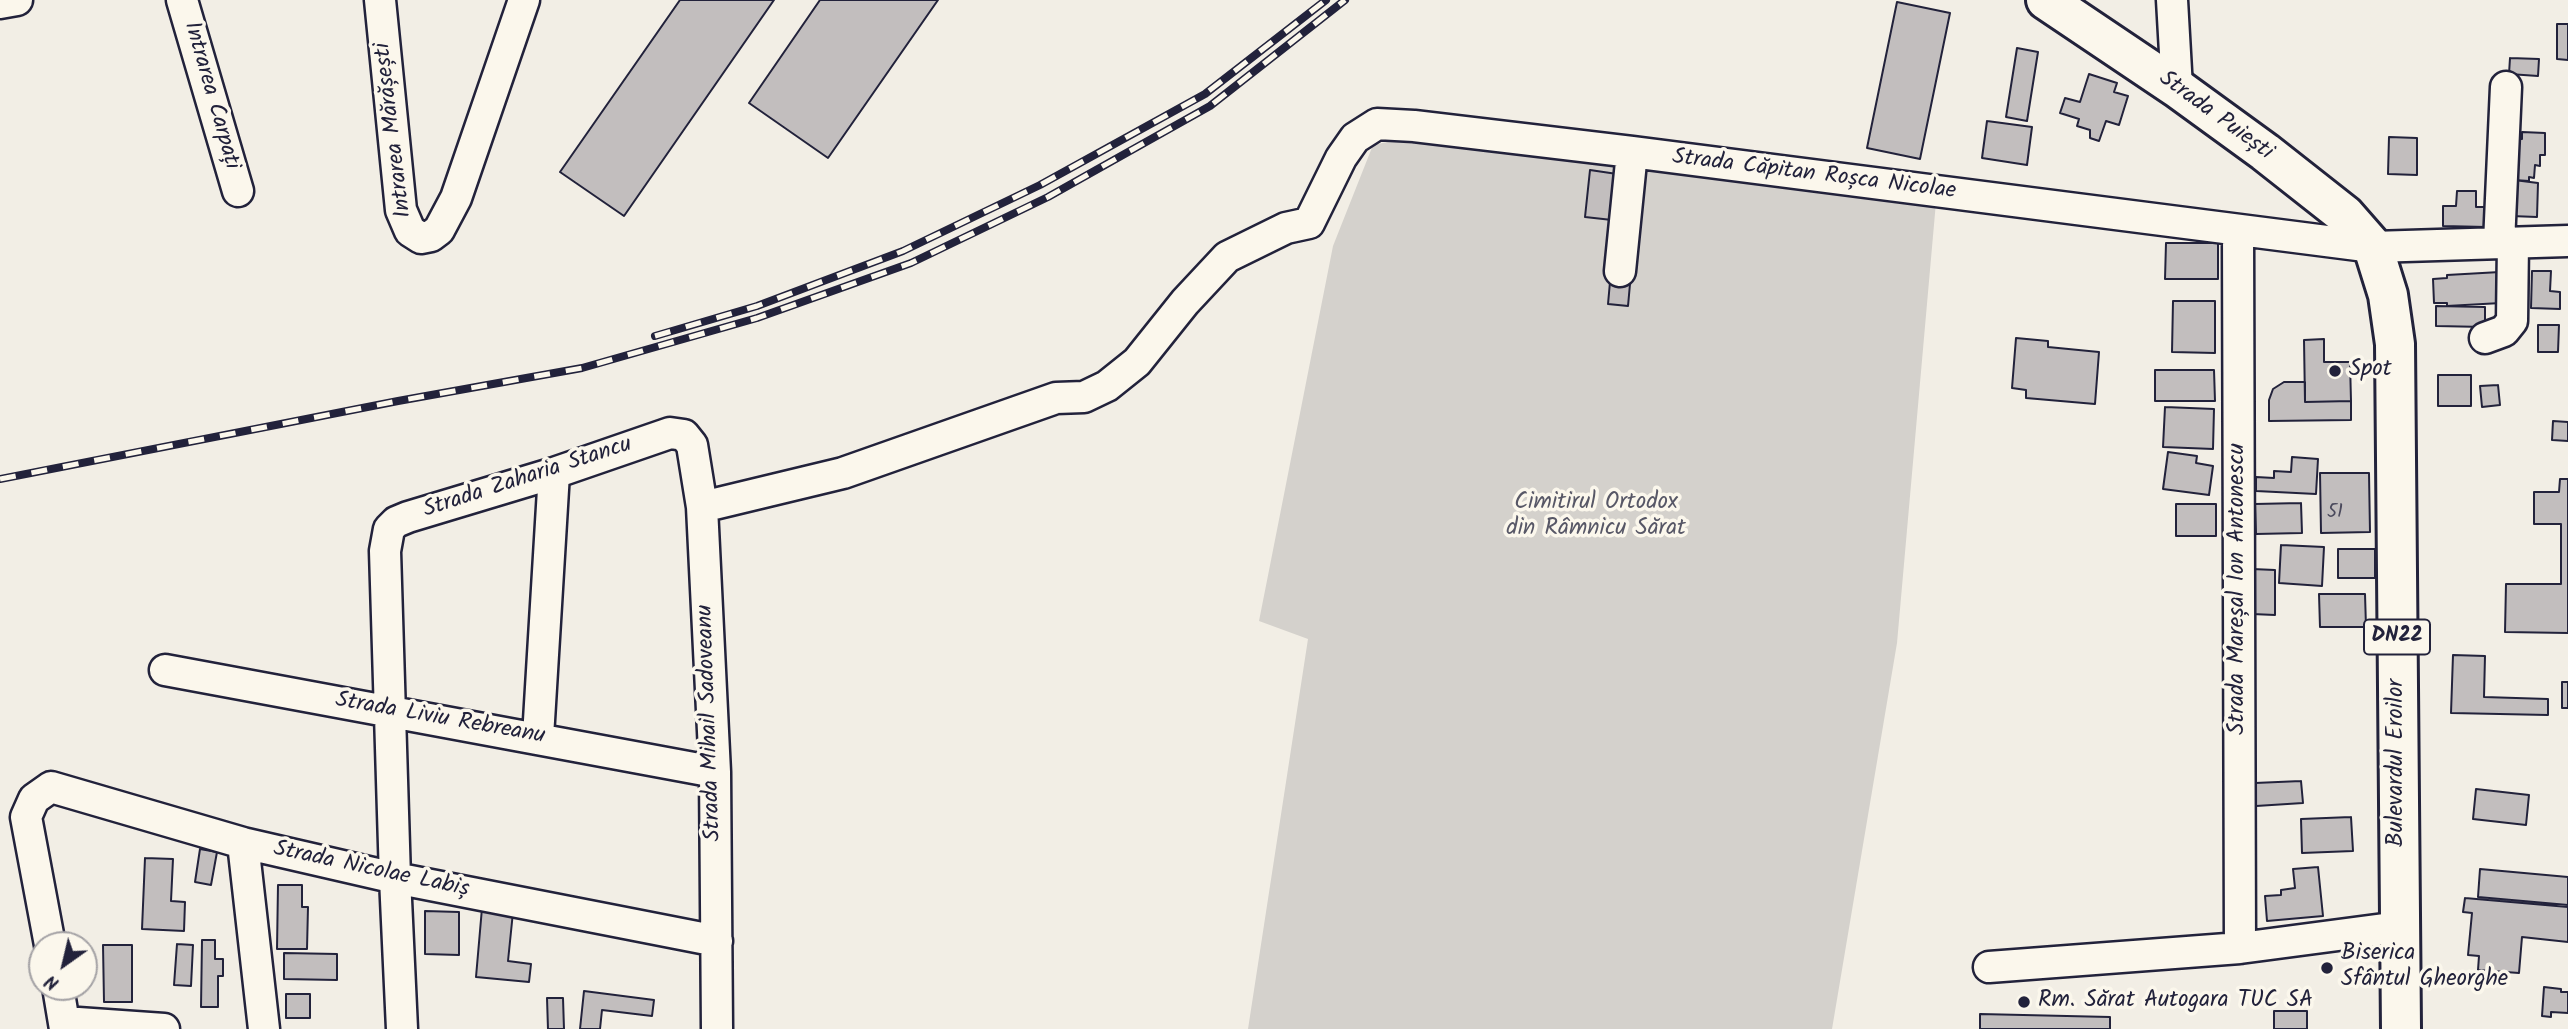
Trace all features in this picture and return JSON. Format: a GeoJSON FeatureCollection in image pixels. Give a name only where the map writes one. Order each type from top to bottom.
{"type":"FeatureCollection","features":[{"type":"Feature","properties":{"kind":"main road","name":"Strada Puiești"},"geometry":{"type":"LineString","coordinates":[[2046,0],[2266,152],[2345,215],[2373,247]]}},
{"type":"Feature","properties":{"kind":"main road","name":"Bulevardul Eroilor"},"geometry":{"type":"LineString","coordinates":[[2373,247],[2388,295],[2395,344],[2401,1029]]}},
{"type":"Feature","properties":{"kind":"street"},"geometry":{"type":"LineString","coordinates":[[0,2],[17,0]]}},
{"type":"Feature","properties":{"kind":"street","name":"Intrarea Carpați"},"geometry":{"type":"LineString","coordinates":[[182,0],[238,191]]}},
{"type":"Feature","properties":{"kind":"street","name":"Intrarea Mărășești"},"geometry":{"type":"LineString","coordinates":[[380,0],[402,219],[410,232],[421,238],[431,236],[439,229],[456,198],[524,0]]}},
{"type":"Feature","properties":{"kind":"street"},"geometry":{"type":"LineString","coordinates":[[2172,0],[2177,88]]}},
{"type":"Feature","properties":{"kind":"street"},"geometry":{"type":"LineString","coordinates":[[2485,338],[2504,331],[2512,321],[2506,243],[2506,87]]}},
{"type":"Feature","properties":{"kind":"street","name":"Strada Căpitan Roșca Nicolae"},"geometry":{"type":"LineString","coordinates":[[702,507],[843,473],[1056,398],[1084,397],[1107,386],[1137,362],[1185,302],[1227,257],[1286,229],[1308,223],[1341,158],[1355,138],[1377,124],[1414,125],[2373,247],[2568,241]]}},
{"type":"Feature","properties":{"kind":"street"},"geometry":{"type":"LineString","coordinates":[[1620,271],[1632,152]]}},
{"type":"Feature","properties":{"kind":"street","name":"Strada Mareșal Ion Antonescu"},"geometry":{"type":"LineString","coordinates":[[2238,231],[2240,948]]}},
{"type":"Feature","properties":{"kind":"street","name":"Strada Mihail Sadoveanu"},"geometry":{"type":"LineString","coordinates":[[670,433],[684,435],[692,445],[702,507],[715,772],[717,1029]]}},
{"type":"Feature","properties":{"kind":"street","name":"Strada Zaharia Stancu"},"geometry":{"type":"LineString","coordinates":[[391,712],[385,551],[389,529],[396,522],[554,473],[670,433]]}},
{"type":"Feature","properties":{"kind":"street"},"geometry":{"type":"LineString","coordinates":[[538,737],[554,473]]}},
{"type":"Feature","properties":{"kind":"street","name":"Strada Liviu Rebreanu"},"geometry":{"type":"LineString","coordinates":[[165,670],[538,737],[715,772]]}},
{"type":"Feature","properties":{"kind":"street"},"geometry":{"type":"LineString","coordinates":[[391,712],[394,878],[402,1029]]}},
{"type":"Feature","properties":{"kind":"street","name":"Strada Nicolae Labiș"},"geometry":{"type":"LineString","coordinates":[[47,931],[26,817],[34,799],[51,787],[243,843],[394,878],[717,941]]}},
{"type":"Feature","properties":{"kind":"street"},"geometry":{"type":"LineString","coordinates":[[243,843],[264,1029]]}},
{"type":"Feature","properties":{"kind":"street"},"geometry":{"type":"LineString","coordinates":[[1989,967],[2240,948],[2399,927]]}},
{"type":"Feature","properties":{"kind":"street"},"geometry":{"type":"LineString","coordinates":[[61,1001],[65,1026],[164,1029]]}},
{"type":"Feature","properties":{"kind":"green space","name":"Cimitirul Ortodox din Râmnicu Sărat"},"geometry":{"type":"Polygon","coordinates":[[[1397,140],[1936,202],[1897,643],[1832,1029],[1248,1029],[1308,639],[1259,621],[1333,246],[1373,145],[1397,140]]]}},
{"type":"Feature","properties":{"kind":"building"},"geometry":{"type":"Polygon","coordinates":[[[680,0],[774,0],[624,216],[560,172],[680,0]]]}},
{"type":"Feature","properties":{"kind":"building"},"geometry":{"type":"Polygon","coordinates":[[[820,0],[938,0],[828,158],[749,103],[820,0]]]}},
{"type":"Feature","properties":{"kind":"building"},"geometry":{"type":"Polygon","coordinates":[[[1897,2],[1950,13],[1920,159],[1867,148],[1897,2]]]}},
{"type":"Feature","properties":{"kind":"building"},"geometry":{"type":"Polygon","coordinates":[[[2557,24],[2568,24],[2568,60],[2557,59],[2557,24]]]}},
{"type":"Feature","properties":{"kind":"building"},"geometry":{"type":"Polygon","coordinates":[[[2017,48],[2038,52],[2027,121],[2006,117],[2017,48]]]}},
{"type":"Feature","properties":{"kind":"building"},"geometry":{"type":"Polygon","coordinates":[[[2510,58],[2539,59],[2538,76],[2509,74],[2510,58]]]}},
{"type":"Feature","properties":{"kind":"building"},"geometry":{"type":"Polygon","coordinates":[[[2089,74],[2117,83],[2114,92],[2128,96],[2119,125],[2106,121],[2099,141],[2090,138],[2090,130],[2077,126],[2079,119],[2060,113],[2065,98],[2080,102],[2089,74]]]}},
{"type":"Feature","properties":{"kind":"building"},"geometry":{"type":"Polygon","coordinates":[[[1987,121],[2032,127],[2027,165],[1982,158],[1987,121]]]}},
{"type":"Feature","properties":{"kind":"building"},"geometry":{"type":"Polygon","coordinates":[[[2522,132],[2545,133],[2545,155],[2540,155],[2540,166],[2535,165],[2534,178],[2529,177],[2529,181],[2514,180],[2515,139],[2522,139],[2522,132]]]}},
{"type":"Feature","properties":{"kind":"building"},"geometry":{"type":"Polygon","coordinates":[[[2389,137],[2417,138],[2417,175],[2388,174],[2389,137]]]}},
{"type":"Feature","properties":{"kind":"building"},"geometry":{"type":"Polygon","coordinates":[[[1590,170],[1617,174],[1612,220],[1585,217],[1590,170]]]}},
{"type":"Feature","properties":{"kind":"building"},"geometry":{"type":"Polygon","coordinates":[[[2514,180],[2538,183],[2537,217],[2511,216],[2514,180]]]}},
{"type":"Feature","properties":{"kind":"building"},"geometry":{"type":"Polygon","coordinates":[[[2457,191],[2476,191],[2476,207],[2486,207],[2486,227],[2443,226],[2443,206],[2456,206],[2457,191]]]}},
{"type":"Feature","properties":{"kind":"building"},"geometry":{"type":"Polygon","coordinates":[[[2166,243],[2218,243],[2218,279],[2165,279],[2166,243]]]}},
{"type":"Feature","properties":{"kind":"building"},"geometry":{"type":"Polygon","coordinates":[[[2532,271],[2551,271],[2550,291],[2560,292],[2560,309],[2531,308],[2532,271]]]}},
{"type":"Feature","properties":{"kind":"building"},"geometry":{"type":"Polygon","coordinates":[[[2500,272],[2501,303],[2447,306],[2447,303],[2434,303],[2433,279],[2447,278],[2447,275],[2500,272]]]}},
{"type":"Feature","properties":{"kind":"building"},"geometry":{"type":"Polygon","coordinates":[[[1610,282],[1630,284],[1628,306],[1608,304],[1610,282]]]}},
{"type":"Feature","properties":{"kind":"building"},"geometry":{"type":"Polygon","coordinates":[[[2173,301],[2215,301],[2215,353],[2172,352],[2173,301]]]}},
{"type":"Feature","properties":{"kind":"building"},"geometry":{"type":"Polygon","coordinates":[[[2436,306],[2485,307],[2485,327],[2436,326],[2436,306]]]}},
{"type":"Feature","properties":{"kind":"building"},"geometry":{"type":"Polygon","coordinates":[[[2538,325],[2559,325],[2558,352],[2538,352],[2538,325]]]}},
{"type":"Feature","properties":{"kind":"building"},"geometry":{"type":"Polygon","coordinates":[[[2016,338],[2048,341],[2048,347],[2099,352],[2095,404],[2026,398],[2026,390],[2012,388],[2016,338]]]}},
{"type":"Feature","properties":{"kind":"building"},"geometry":{"type":"Polygon","coordinates":[[[2324,339],[2324,362],[2350,362],[2351,401],[2305,402],[2304,340],[2324,339]]]}},
{"type":"Feature","properties":{"kind":"building"},"geometry":{"type":"Polygon","coordinates":[[[2155,370],[2214,370],[2215,401],[2155,401],[2155,370]]]}},
{"type":"Feature","properties":{"kind":"building"},"geometry":{"type":"Polygon","coordinates":[[[2438,375],[2471,375],[2471,406],[2438,406],[2438,375]]]}},
{"type":"Feature","properties":{"kind":"building"},"geometry":{"type":"Polygon","coordinates":[[[2284,382],[2305,382],[2305,402],[2351,401],[2351,420],[2269,421],[2269,400],[2273,389],[2284,382]]]}},
{"type":"Feature","properties":{"kind":"building"},"geometry":{"type":"Polygon","coordinates":[[[2498,385],[2500,405],[2482,407],[2480,386],[2498,385]]]}},
{"type":"Feature","properties":{"kind":"building"},"geometry":{"type":"Polygon","coordinates":[[[2165,407],[2214,409],[2213,449],[2163,447],[2165,407]]]}},
{"type":"Feature","properties":{"kind":"building"},"geometry":{"type":"Polygon","coordinates":[[[2553,421],[2568,422],[2568,441],[2552,440],[2553,421]]]}},
{"type":"Feature","properties":{"kind":"building"},"geometry":{"type":"Polygon","coordinates":[[[2168,452],[2197,456],[2196,463],[2213,466],[2209,495],[2163,489],[2168,452]]]}},
{"type":"Feature","properties":{"kind":"building"},"geometry":{"type":"Polygon","coordinates":[[[2292,457],[2318,459],[2316,494],[2256,491],[2256,477],[2274,478],[2274,471],[2291,472],[2292,457]]]}},
{"type":"Feature","properties":{"kind":"building"},"geometry":{"type":"Polygon","coordinates":[[[2320,473],[2369,473],[2370,532],[2321,533],[2320,473]]]}},
{"type":"Feature","properties":{"kind":"building"},"geometry":{"type":"Polygon","coordinates":[[[2560,479],[2568,479],[2568,633],[2505,632],[2506,584],[2561,584],[2561,524],[2534,524],[2534,492],[2559,492],[2560,479]]]}},
{"type":"Feature","properties":{"kind":"building"},"geometry":{"type":"Polygon","coordinates":[[[2301,503],[2302,533],[2256,534],[2255,504],[2301,503]]]}},
{"type":"Feature","properties":{"kind":"building"},"geometry":{"type":"Polygon","coordinates":[[[2176,504],[2216,504],[2216,536],[2176,536],[2176,504]]]}},
{"type":"Feature","properties":{"kind":"building"},"geometry":{"type":"Polygon","coordinates":[[[2281,545],[2324,547],[2322,586],[2279,583],[2281,545]]]}},
{"type":"Feature","properties":{"kind":"building"},"geometry":{"type":"Polygon","coordinates":[[[2338,549],[2375,549],[2375,578],[2338,578],[2338,549]]]}},
{"type":"Feature","properties":{"kind":"building"},"geometry":{"type":"Polygon","coordinates":[[[2252,569],[2275,570],[2275,615],[2252,614],[2252,569]]]}},
{"type":"Feature","properties":{"kind":"building"},"geometry":{"type":"Polygon","coordinates":[[[2319,594],[2365,594],[2366,627],[2320,627],[2319,594]]]}},
{"type":"Feature","properties":{"kind":"building"},"geometry":{"type":"Polygon","coordinates":[[[2453,655],[2485,656],[2484,697],[2548,699],[2548,715],[2451,713],[2453,655]]]}},
{"type":"Feature","properties":{"kind":"building"},"geometry":{"type":"Polygon","coordinates":[[[2562,682],[2568,682],[2568,708],[2562,708],[2562,682]]]}},
{"type":"Feature","properties":{"kind":"building"},"geometry":{"type":"Polygon","coordinates":[[[2301,781],[2303,803],[2256,806],[2255,783],[2301,781]]]}},
{"type":"Feature","properties":{"kind":"building"},"geometry":{"type":"Polygon","coordinates":[[[2476,789],[2529,795],[2526,825],[2473,819],[2476,789]]]}},
{"type":"Feature","properties":{"kind":"building"},"geometry":{"type":"Polygon","coordinates":[[[2351,817],[2353,851],[2302,853],[2301,819],[2351,817]]]}},
{"type":"Feature","properties":{"kind":"building"},"geometry":{"type":"Polygon","coordinates":[[[200,849],[217,852],[211,885],[195,882],[200,849]]]}},
{"type":"Feature","properties":{"kind":"building"},"geometry":{"type":"Polygon","coordinates":[[[145,858],[173,859],[171,901],[185,902],[184,931],[142,929],[145,858]]]}},
{"type":"Feature","properties":{"kind":"building"},"geometry":{"type":"Polygon","coordinates":[[[2318,867],[2323,916],[2267,921],[2265,896],[2281,895],[2281,890],[2295,888],[2293,869],[2318,867]]]}},
{"type":"Feature","properties":{"kind":"building"},"geometry":{"type":"Polygon","coordinates":[[[2480,869],[2568,877],[2568,905],[2478,897],[2480,869]]]}},
{"type":"Feature","properties":{"kind":"building"},"geometry":{"type":"Polygon","coordinates":[[[278,885],[302,885],[302,907],[308,907],[307,949],[277,949],[278,885]]]}},
{"type":"Feature","properties":{"kind":"building"},"geometry":{"type":"Polygon","coordinates":[[[2465,898],[2568,907],[2568,942],[2522,937],[2519,973],[2478,970],[2479,956],[2468,955],[2472,913],[2463,912],[2465,898]]]}},
{"type":"Feature","properties":{"kind":"building"},"geometry":{"type":"Polygon","coordinates":[[[482,908],[513,912],[508,961],[531,964],[529,982],[476,977],[482,908]]]}},
{"type":"Feature","properties":{"kind":"building"},"geometry":{"type":"Polygon","coordinates":[[[425,911],[459,912],[459,955],[425,954],[425,911]]]}},
{"type":"Feature","properties":{"kind":"building"},"geometry":{"type":"Polygon","coordinates":[[[202,940],[215,940],[215,959],[223,959],[223,976],[218,976],[218,1007],[201,1007],[202,940]]]}},
{"type":"Feature","properties":{"kind":"building"},"geometry":{"type":"Polygon","coordinates":[[[177,944],[193,945],[191,986],[174,985],[177,944]]]}},
{"type":"Feature","properties":{"kind":"building"},"geometry":{"type":"Polygon","coordinates":[[[103,945],[132,945],[132,1002],[104,1002],[103,945]]]}},
{"type":"Feature","properties":{"kind":"building"},"geometry":{"type":"Polygon","coordinates":[[[284,953],[337,954],[337,980],[284,979],[284,953]]]}},
{"type":"Feature","properties":{"kind":"building"},"geometry":{"type":"Polygon","coordinates":[[[2544,987],[2568,992],[2568,1013],[2551,1012],[2551,1017],[2542,1016],[2544,987]]]}},
{"type":"Feature","properties":{"kind":"building"},"geometry":{"type":"Polygon","coordinates":[[[584,991],[654,1000],[652,1016],[602,1010],[600,1029],[580,1029],[584,991]]]}},
{"type":"Feature","properties":{"kind":"building"},"geometry":{"type":"Polygon","coordinates":[[[286,994],[310,994],[310,1018],[286,1018],[286,994]]]}},
{"type":"Feature","properties":{"kind":"building"},"geometry":{"type":"Polygon","coordinates":[[[547,998],[563,998],[564,1029],[548,1029],[547,998]]]}},
{"type":"Feature","properties":{"kind":"building"},"geometry":{"type":"Polygon","coordinates":[[[2274,1011],[2307,1011],[2307,1029],[2274,1029],[2274,1011]]]}},
{"type":"Feature","properties":{"kind":"building"},"geometry":{"type":"Polygon","coordinates":[[[1980,1014],[2110,1017],[2110,1029],[1980,1029],[1980,1014]]]}},
{"type":"Feature","properties":{"kind":"railway"},"geometry":{"type":"LineString","coordinates":[[655,336],[757,306],[903,251],[1040,185],[1205,94],[1326,0]]}},
{"type":"Feature","properties":{"kind":"railway"},"geometry":{"type":"LineString","coordinates":[[0,479],[582,368],[757,318],[911,263],[1048,197],[1210,106],[1345,0]]}},
{"type":"Feature","properties":{"kind":"place","name":"Spot"},"geometry":{"type":"Point","coordinates":[2335,371]}},
{"type":"Feature","properties":{"kind":"place","name":"Biserica Sfântul Gheorghe"},"geometry":{"type":"Point","coordinates":[2327,968]}},
{"type":"Feature","properties":{"kind":"place","name":"Rm. Sărat Autogara TUC SA"},"geometry":{"type":"Point","coordinates":[2024,1002]}}]}
